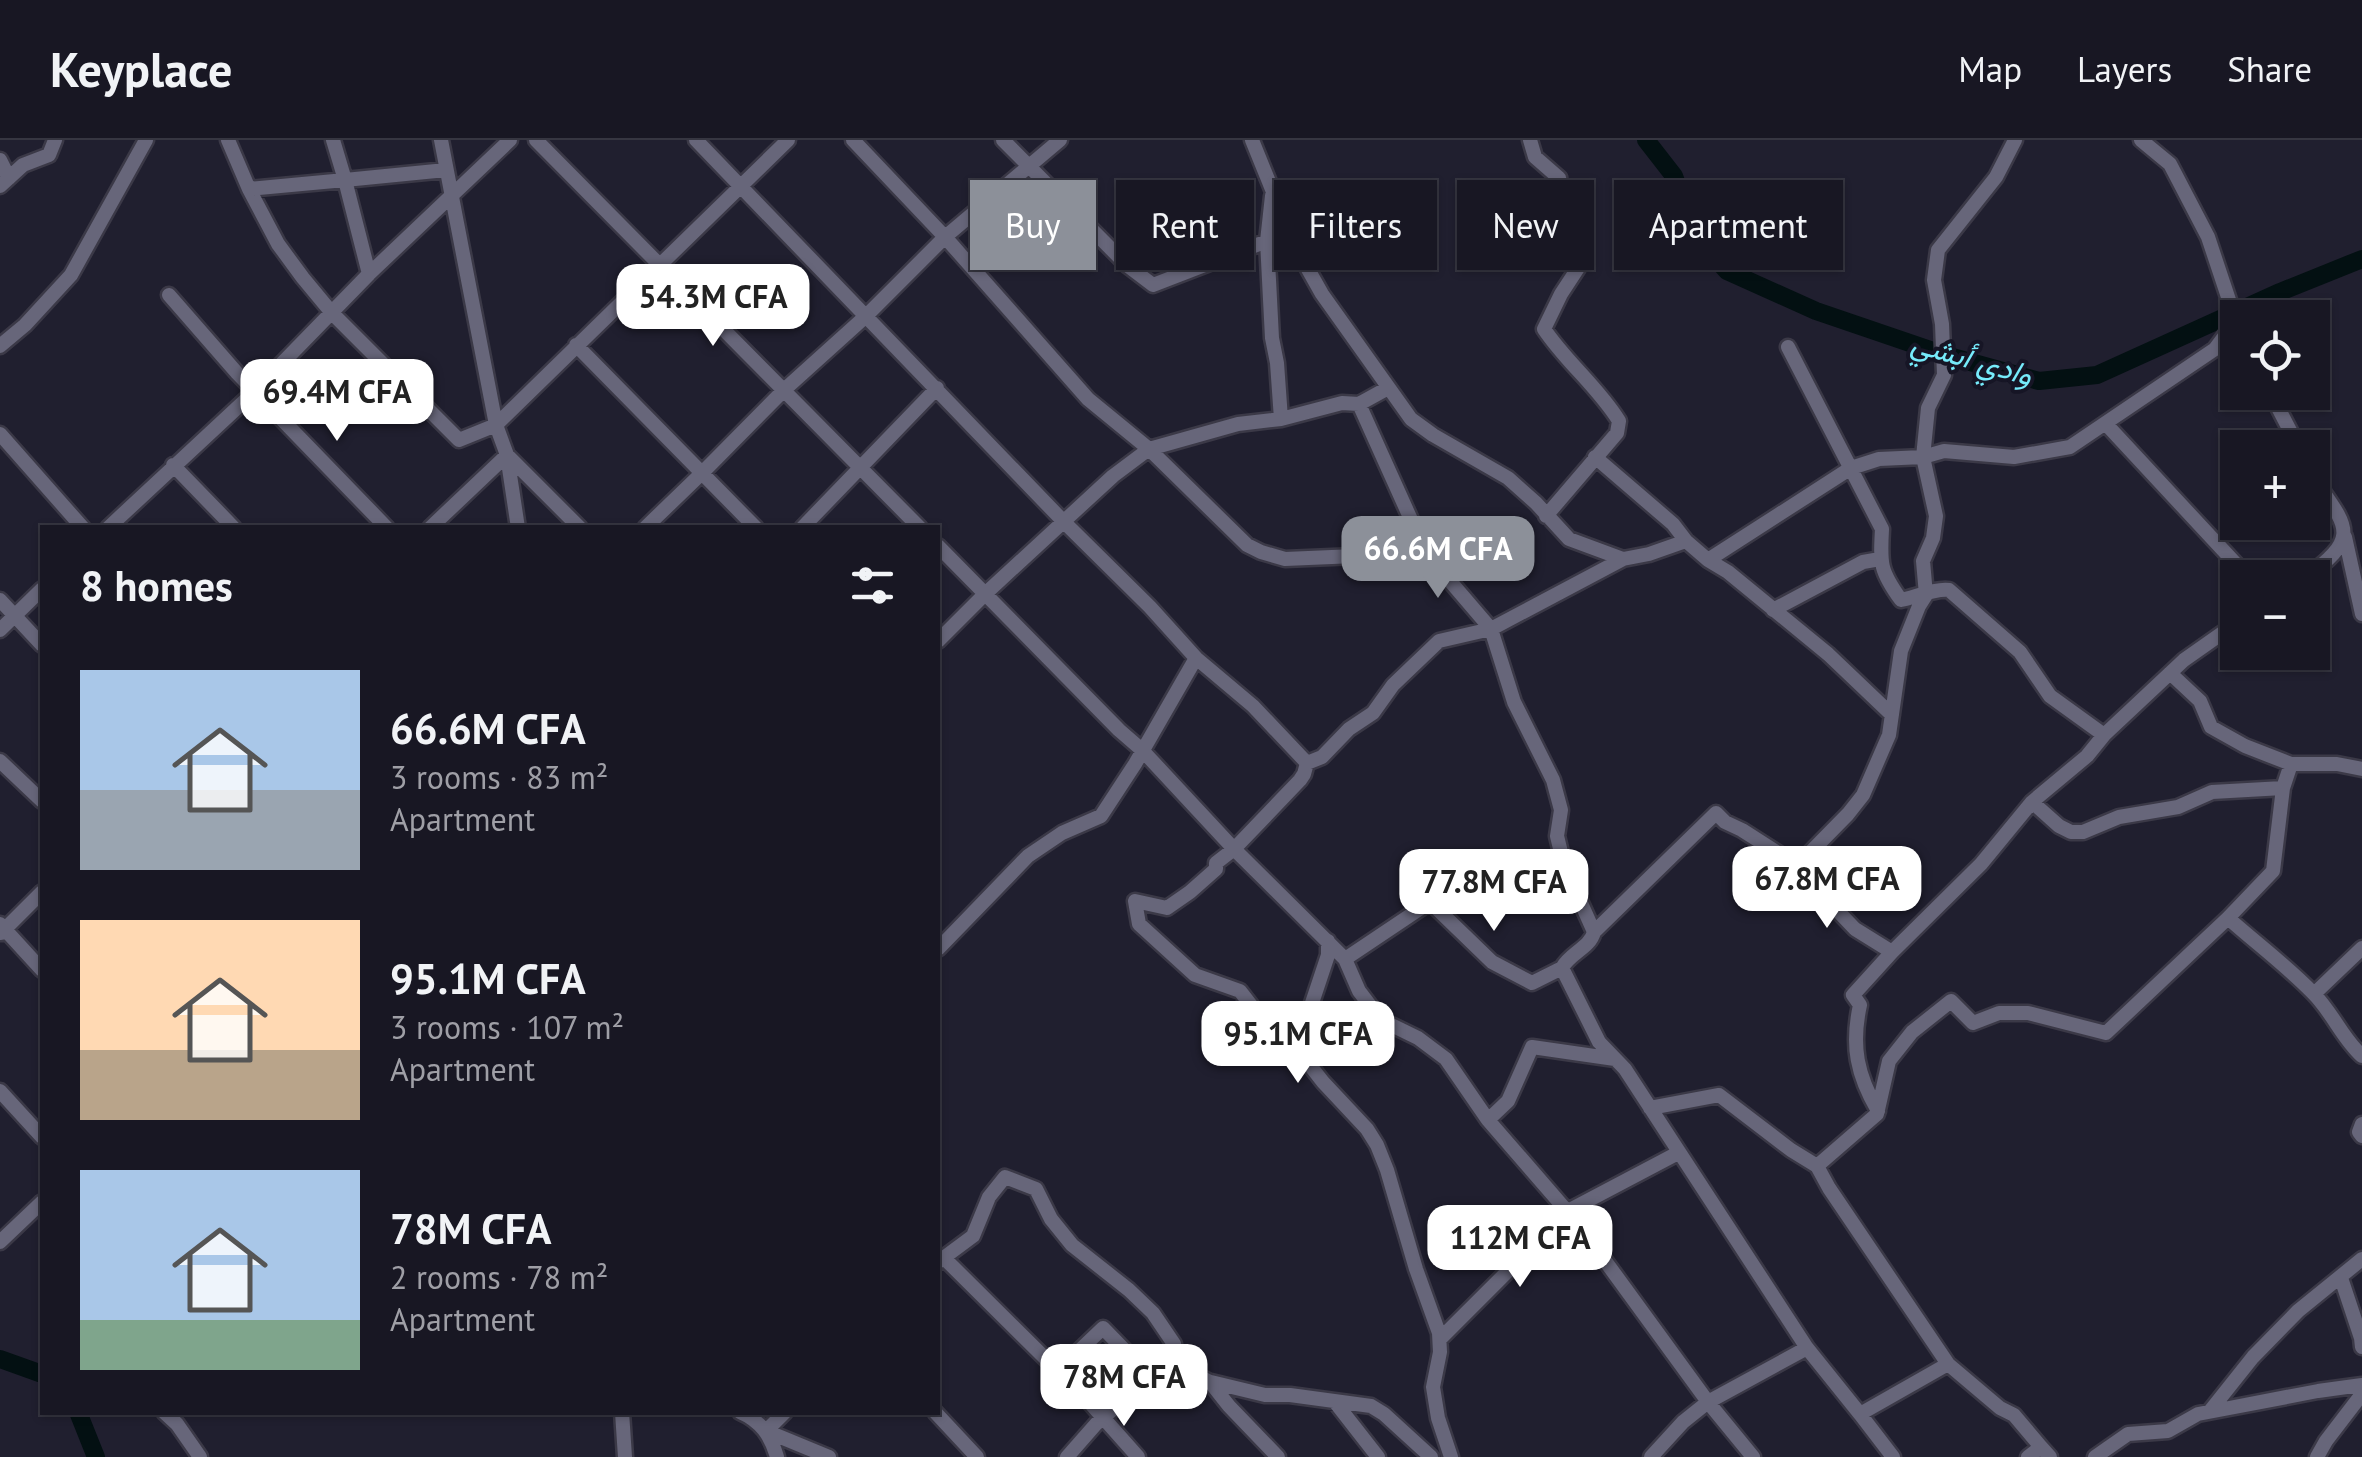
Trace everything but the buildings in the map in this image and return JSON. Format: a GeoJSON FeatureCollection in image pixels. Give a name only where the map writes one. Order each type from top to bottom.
{"type":"FeatureCollection","features":[{"type":"Feature","properties":{"kind":"street"},"geometry":{"type":"LineString","coordinates":[[4,182],[23,165],[50,155],[54,140]]}},
{"type":"Feature","properties":{"kind":"street"},"geometry":{"type":"LineString","coordinates":[[0,346],[26,325],[71,276],[146,140]]}},
{"type":"Feature","properties":{"kind":"street"},"geometry":{"type":"LineString","coordinates":[[228,140],[278,244],[332,313],[459,440],[496,425],[788,140]]}},
{"type":"Feature","properties":{"kind":"street"},"geometry":{"type":"LineString","coordinates":[[333,140],[369,274]]}},
{"type":"Feature","properties":{"kind":"street"},"geometry":{"type":"LineString","coordinates":[[441,140],[496,425],[507,456],[518,525]]}},
{"type":"Feature","properties":{"kind":"street"},"geometry":{"type":"LineString","coordinates":[[111,525],[255,391],[369,274],[510,140]]}},
{"type":"Feature","properties":{"kind":"street"},"geometry":{"type":"LineString","coordinates":[[536,140],[917,525]]}},
{"type":"Feature","properties":{"kind":"street"},"geometry":{"type":"LineString","coordinates":[[696,140],[1196,658],[1253,706],[1307,763]]}},
{"type":"Feature","properties":{"kind":"street"},"geometry":{"type":"LineString","coordinates":[[853,140],[1088,400],[1149,448],[1247,545],[1285,559],[1426,554]]}},
{"type":"Feature","properties":{"kind":"street"},"geometry":{"type":"LineString","coordinates":[[1002,140],[1128,266],[1153,285],[1267,242]]}},
{"type":"Feature","properties":{"kind":"street"},"geometry":{"type":"LineString","coordinates":[[648,525],[944,238],[1060,140]]}},
{"type":"Feature","properties":{"kind":"street"},"geometry":{"type":"LineString","coordinates":[[1252,140],[1295,246],[1322,294],[1412,419],[1508,478],[1569,540],[1623,559]]}},
{"type":"Feature","properties":{"kind":"street"},"geometry":{"type":"LineString","coordinates":[[1530,140],[1535,157],[1559,178],[1549,199],[1566,227],[1578,268],[1560,294],[1544,329],[1619,421],[1617,433],[1546,516]]}},
{"type":"Feature","properties":{"kind":"street"},"geometry":{"type":"LineString","coordinates":[[1796,867],[1863,795],[1889,735],[1902,650],[1926,595],[1923,560],[1934,538],[1936,516],[1923,456],[1928,408],[1944,374],[1942,324],[1934,280],[1938,250],[1996,177],[2015,140]]}},
{"type":"Feature","properties":{"kind":"street"},"geometry":{"type":"LineString","coordinates":[[2141,140],[2170,164],[2208,237],[2229,300]]}},
{"type":"Feature","properties":{"kind":"street"},"geometry":{"type":"LineString","coordinates":[[0,160],[4,182]]}},
{"type":"Feature","properties":{"kind":"street"},"geometry":{"type":"LineString","coordinates":[[250,189],[446,170]]}},
{"type":"Feature","properties":{"kind":"street"},"geometry":{"type":"LineString","coordinates":[[1272,193],[1267,242],[1281,420]]}},
{"type":"Feature","properties":{"kind":"street"},"geometry":{"type":"LineString","coordinates":[[170,295],[237,374],[384,525]]}},
{"type":"Feature","properties":{"kind":"street"},"geometry":{"type":"LineString","coordinates":[[1708,560],[1851,468],[1880,458],[1944,451],[2014,458],[2070,447],[2220,343]]}},
{"type":"Feature","properties":{"kind":"street"},"geometry":{"type":"LineString","coordinates":[[576,345],[704,472],[748,524]]}},
{"type":"Feature","properties":{"kind":"street"},"geometry":{"type":"LineString","coordinates":[[1788,348],[1882,529],[1880,560],[1884,577],[1901,600],[1949,590],[2020,652],[2050,696],[2104,735]]}},
{"type":"Feature","properties":{"kind":"street"},"geometry":{"type":"LineString","coordinates":[[805,525],[937,388]]}},
{"type":"Feature","properties":{"kind":"street"},"geometry":{"type":"LineString","coordinates":[[940,639],[1113,476],[1149,448],[1238,424],[1281,420],[1342,403],[1359,404],[1388,388]]}},
{"type":"Feature","properties":{"kind":"street"},"geometry":{"type":"LineString","coordinates":[[1359,404],[1426,554],[1492,629],[1514,702],[1553,780],[1561,810],[1556,836],[1564,865],[1594,932]]}},
{"type":"Feature","properties":{"kind":"street"},"geometry":{"type":"LineString","coordinates":[[2106,424],[2232,560]]}},
{"type":"Feature","properties":{"kind":"street"},"geometry":{"type":"LineString","coordinates":[[0,434],[80,525]]}},
{"type":"Feature","properties":{"kind":"street"},"geometry":{"type":"LineString","coordinates":[[433,525],[507,456]]}},
{"type":"Feature","properties":{"kind":"street"},"geometry":{"type":"LineString","coordinates":[[507,456],[577,525]]}},
{"type":"Feature","properties":{"kind":"street"},"geometry":{"type":"LineString","coordinates":[[1596,457],[1708,560],[1828,654],[1892,716]]}},
{"type":"Feature","properties":{"kind":"street"},"geometry":{"type":"LineString","coordinates":[[174,465],[231,525]]}},
{"type":"Feature","properties":{"kind":"street"},"geometry":{"type":"LineString","coordinates":[[2330,502],[2345,534],[2362,614]]}},
{"type":"Feature","properties":{"kind":"street"},"geometry":{"type":"LineString","coordinates":[[2328,560],[2336,554],[2345,534]]}},
{"type":"Feature","properties":{"kind":"street"},"geometry":{"type":"LineString","coordinates":[[1451,1457],[1433,1387],[1440,1339],[1377,1145],[1368,1129],[1240,991],[1195,975],[1140,924],[1135,901],[1167,908],[1216,870],[1216,864],[1300,780],[1307,763],[1322,756],[1349,729],[1373,713],[1392,685],[1440,641],[1492,629],[1623,559],[1686,541]]}},
{"type":"Feature","properties":{"kind":"street"},"geometry":{"type":"LineString","coordinates":[[940,548],[1346,959],[1358,991],[1381,1020],[1418,1038],[1446,1059],[1488,1120],[1568,1210],[1708,1402],[1753,1457]]}},
{"type":"Feature","properties":{"kind":"street"},"geometry":{"type":"LineString","coordinates":[[1773,610],[1863,562],[1880,560]]}},
{"type":"Feature","properties":{"kind":"street"},"geometry":{"type":"LineString","coordinates":[[0,630],[40,591]]}},
{"type":"Feature","properties":{"kind":"street"},"geometry":{"type":"LineString","coordinates":[[0,600],[40,643]]}},
{"type":"Feature","properties":{"kind":"street"},"geometry":{"type":"LineString","coordinates":[[1878,1111],[1860,1075],[1856,1026],[1860,1005],[1854,994],[1981,864],[2032,802],[2087,756],[2184,660],[2220,635]]}},
{"type":"Feature","properties":{"kind":"street"},"geometry":{"type":"LineString","coordinates":[[940,947],[1028,856],[1062,833],[1101,816],[1196,658]]}},
{"type":"Feature","properties":{"kind":"street"},"geometry":{"type":"LineString","coordinates":[[2170,673],[2200,701],[2211,728],[2245,746],[2292,764],[2337,764],[2362,769]]}},
{"type":"Feature","properties":{"kind":"street"},"geometry":{"type":"LineString","coordinates":[[0,760],[40,799]]}},
{"type":"Feature","properties":{"kind":"street"},"geometry":{"type":"LineString","coordinates":[[1817,1166],[1871,1121],[1878,1111],[1890,1060],[1898,1048],[1951,1001],[1972,1023],[1999,1013],[2028,1013],[2106,1033],[2273,871],[2283,788],[2292,764]]}},
{"type":"Feature","properties":{"kind":"street"},"geometry":{"type":"LineString","coordinates":[[2032,802],[2059,826],[2083,832],[2119,818],[2178,807],[2212,792],[2283,788]]}},
{"type":"Feature","properties":{"kind":"street"},"geometry":{"type":"LineString","coordinates":[[1346,959],[1430,902],[1492,962],[1532,983],[1562,968],[1716,813],[1796,867],[1856,929],[1892,952]]}},
{"type":"Feature","properties":{"kind":"street"},"geometry":{"type":"LineString","coordinates":[[40,894],[2,929],[40,968]]}},
{"type":"Feature","properties":{"kind":"street"},"geometry":{"type":"LineString","coordinates":[[2228,918],[2314,994],[2342,1029],[2346,1041],[2362,1056]]}},
{"type":"Feature","properties":{"kind":"street"},"geometry":{"type":"LineString","coordinates":[[1296,1048],[1328,955],[1328,941]]}},
{"type":"Feature","properties":{"kind":"street"},"geometry":{"type":"LineString","coordinates":[[2314,994],[2362,948]]}},
{"type":"Feature","properties":{"kind":"street"},"geometry":{"type":"LineString","coordinates":[[1562,968],[1599,1042],[1625,1069],[1807,1348],[1893,1457]]}},
{"type":"Feature","properties":{"kind":"street"},"geometry":{"type":"LineString","coordinates":[[1488,1120],[1508,1102],[1532,1046],[1615,1058]]}},
{"type":"Feature","properties":{"kind":"street"},"geometry":{"type":"LineString","coordinates":[[0,1090],[40,1135]]}},
{"type":"Feature","properties":{"kind":"street"},"geometry":{"type":"LineString","coordinates":[[1650,1108],[1719,1095],[1817,1166],[1948,1364],[2000,1408],[2014,1415],[2040,1454]]}},
{"type":"Feature","properties":{"kind":"street"},"geometry":{"type":"LineString","coordinates":[[2362,1124],[2358,1132],[2362,1136]]}},
{"type":"Feature","properties":{"kind":"street"},"geometry":{"type":"LineString","coordinates":[[1440,1339],[1568,1210],[1678,1153]]}},
{"type":"Feature","properties":{"kind":"street"},"geometry":{"type":"LineString","coordinates":[[940,1258],[974,1236],[989,1197],[1005,1178],[1036,1189],[1051,1219],[1072,1245],[1153,1313],[1174,1344],[1167,1354]]}},
{"type":"Feature","properties":{"kind":"street"},"geometry":{"type":"LineString","coordinates":[[0,1242],[40,1204]]}},
{"type":"Feature","properties":{"kind":"street"},"geometry":{"type":"LineString","coordinates":[[2210,1411],[2253,1357],[2298,1311],[2362,1258]]}},
{"type":"Feature","properties":{"kind":"street"},"geometry":{"type":"LineString","coordinates":[[940,1260],[1060,1369],[1138,1457]]}},
{"type":"Feature","properties":{"kind":"street"},"geometry":{"type":"LineString","coordinates":[[2341,1278],[2362,1347]]}},
{"type":"Feature","properties":{"kind":"street"},"geometry":{"type":"LineString","coordinates":[[1060,1369],[1104,1328],[1140,1366],[1160,1361],[1172,1363],[1210,1382],[1265,1395],[1371,1406],[1432,1457]]}},
{"type":"Feature","properties":{"kind":"street"},"geometry":{"type":"LineString","coordinates":[[1650,1457],[1708,1402],[1807,1348]]}},
{"type":"Feature","properties":{"kind":"street"},"geometry":{"type":"LineString","coordinates":[[1860,1414],[1948,1364]]}},
{"type":"Feature","properties":{"kind":"street"},"geometry":{"type":"LineString","coordinates":[[1067,1457],[1156,1369]]}},
{"type":"Feature","properties":{"kind":"street"},"geometry":{"type":"LineString","coordinates":[[1210,1382],[1278,1457]]}},
{"type":"Feature","properties":{"kind":"street"},"geometry":{"type":"LineString","coordinates":[[2095,1457],[2128,1434],[2168,1432],[2198,1414],[2362,1385]]}},
{"type":"Feature","properties":{"kind":"street"},"geometry":{"type":"LineString","coordinates":[[2317,1457],[2362,1394]]}},
{"type":"Feature","properties":{"kind":"street"},"geometry":{"type":"LineString","coordinates":[[1335,1402],[1378,1457]]}},
{"type":"Feature","properties":{"kind":"street"},"geometry":{"type":"LineString","coordinates":[[167,1415],[200,1457]]}},
{"type":"Feature","properties":{"kind":"street"},"geometry":{"type":"LineString","coordinates":[[622,1415],[625,1457]]}},
{"type":"Feature","properties":{"kind":"street"},"geometry":{"type":"LineString","coordinates":[[747,1415],[766,1431],[777,1457]]}},
{"type":"Feature","properties":{"kind":"street"},"geometry":{"type":"LineString","coordinates":[[766,1431],[782,1415]]}},
{"type":"Feature","properties":{"kind":"street"},"geometry":{"type":"LineString","coordinates":[[938,1415],[976,1457]]}},
{"type":"Feature","properties":{"kind":"street"},"geometry":{"type":"LineString","coordinates":[[766,1431],[829,1457]]}},
{"type":"Feature","properties":{"kind":"waterway","name":"وادي أبشي"},"geometry":{"type":"LineString","coordinates":[[1646,140],[1674,176],[1696,236],[1727,271],[1816,311],[1945,355],[2039,381],[2097,375],[2362,259]]}},
{"type":"Feature","properties":{"kind":"waterway"},"geometry":{"type":"LineString","coordinates":[[0,1359],[40,1373]]}},
{"type":"Feature","properties":{"kind":"waterway"},"geometry":{"type":"LineString","coordinates":[[79,1415],[96,1457]]}}]}
